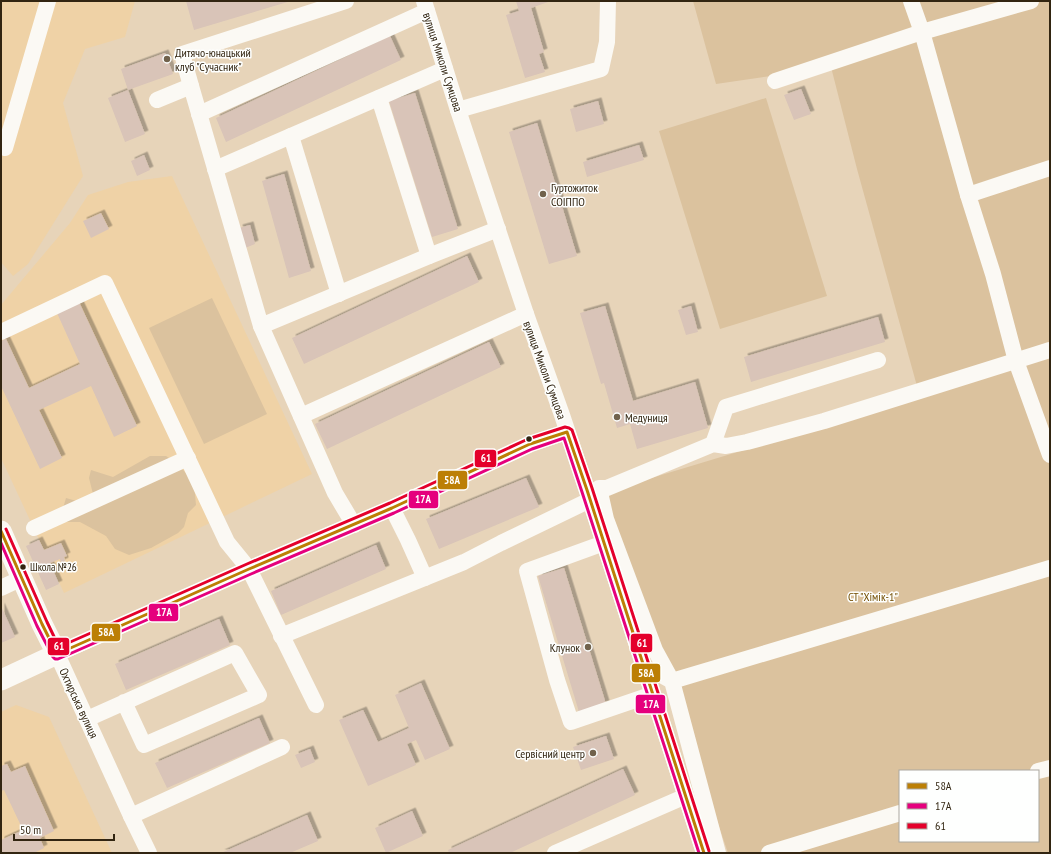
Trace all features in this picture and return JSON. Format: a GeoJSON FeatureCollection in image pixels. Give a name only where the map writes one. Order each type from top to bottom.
{"type":"FeatureCollection","features":[{"type":"Feature","properties":{"kind":"main road","name":"Охтирська вулиця"},"geometry":{"type":"LineString","coordinates":[[1,531],[57,654]]}},
{"type":"Feature","properties":{"kind":"main road"},"geometry":{"type":"LineString","coordinates":[[1,680],[57,654]]}},
{"type":"Feature","properties":{"kind":"street"},"geometry":{"type":"LineString","coordinates":[[5,148],[48,1]]}},
{"type":"Feature","properties":{"kind":"street"},"geometry":{"type":"LineString","coordinates":[[346,1],[182,54],[261,326],[335,493],[354,525]]}},
{"type":"Feature","properties":{"kind":"street"},"geometry":{"type":"LineString","coordinates":[[458,110],[601,69],[607,42],[608,1]]}},
{"type":"Feature","properties":{"kind":"street"},"geometry":{"type":"LineString","coordinates":[[911,1],[922,32],[968,195],[993,274],[1016,361],[1050,455]]}},
{"type":"Feature","properties":{"kind":"street"},"geometry":{"type":"LineString","coordinates":[[775,81],[922,32],[1031,1]]}},
{"type":"Feature","properties":{"kind":"street"},"geometry":{"type":"LineString","coordinates":[[199,114],[426,6]]}},
{"type":"Feature","properties":{"kind":"street","name":"вулиця Миколи Сумцова"},"geometry":{"type":"LineString","coordinates":[[426,6],[458,110],[526,314],[567,432],[592,493],[604,544],[704,853]]}},
{"type":"Feature","properties":{"kind":"street"},"geometry":{"type":"LineString","coordinates":[[215,169],[445,69]]}},
{"type":"Feature","properties":{"kind":"street"},"geometry":{"type":"LineString","coordinates":[[157,100],[191,86]]}},
{"type":"Feature","properties":{"kind":"street"},"geometry":{"type":"LineString","coordinates":[[379,98],[429,256]]}},
{"type":"Feature","properties":{"kind":"street"},"geometry":{"type":"LineString","coordinates":[[291,136],[339,294]]}},
{"type":"Feature","properties":{"kind":"street"},"geometry":{"type":"LineString","coordinates":[[968,195],[1050,168]]}},
{"type":"Feature","properties":{"kind":"street"},"geometry":{"type":"LineString","coordinates":[[261,326],[498,229]]}},
{"type":"Feature","properties":{"kind":"street"},"geometry":{"type":"LineString","coordinates":[[1,332],[105,283],[227,542],[249,569],[316,705]]}},
{"type":"Feature","properties":{"kind":"street"},"geometry":{"type":"LineString","coordinates":[[301,416],[526,314]]}},
{"type":"Feature","properties":{"kind":"street"},"geometry":{"type":"LineString","coordinates":[[281,636],[464,562],[592,493],[714,444],[726,446],[747,442],[824,421],[1050,350]]}},
{"type":"Feature","properties":{"kind":"street"},"geometry":{"type":"LineString","coordinates":[[714,444],[726,407],[878,360]]}},
{"type":"Feature","properties":{"kind":"street"},"geometry":{"type":"LineString","coordinates":[[57,654],[249,569],[354,525],[530,444],[567,432]]}},
{"type":"Feature","properties":{"kind":"street"},"geometry":{"type":"LineString","coordinates":[[34,528],[188,458]]}},
{"type":"Feature","properties":{"kind":"street"},"geometry":{"type":"LineString","coordinates":[[592,493],[606,519],[655,650],[672,681],[718,853]]}},
{"type":"Feature","properties":{"kind":"street"},"geometry":{"type":"LineString","coordinates":[[392,508],[425,578]]}},
{"type":"Feature","properties":{"kind":"street"},"geometry":{"type":"LineString","coordinates":[[604,544],[527,571],[557,680],[571,722],[652,694]]}},
{"type":"Feature","properties":{"kind":"street"},"geometry":{"type":"LineString","coordinates":[[644,668],[672,681],[1050,568]]}},
{"type":"Feature","properties":{"kind":"street"},"geometry":{"type":"LineString","coordinates":[[1,588],[22,578]]}},
{"type":"Feature","properties":{"kind":"street"},"geometry":{"type":"LineString","coordinates":[[87,719],[124,702],[235,653],[259,695],[144,745],[124,702]]}},
{"type":"Feature","properties":{"kind":"street","name":"Охтирська вулиця"},"geometry":{"type":"LineString","coordinates":[[57,654],[149,853]]}},
{"type":"Feature","properties":{"kind":"street"},"geometry":{"type":"LineString","coordinates":[[131,816],[282,747]]}},
{"type":"Feature","properties":{"kind":"street"},"geometry":{"type":"LineString","coordinates":[[1039,771],[1050,768]]}},
{"type":"Feature","properties":{"kind":"street"},"geometry":{"type":"LineString","coordinates":[[555,853],[686,796]]}},
{"type":"Feature","properties":{"kind":"street"},"geometry":{"type":"LineString","coordinates":[[769,853],[899,813]]}},
{"type":"Feature","properties":{"kind":"shaded area"},"geometry":{"type":"Polygon","coordinates":[[[1,1],[135,1],[125,37],[85,49],[63,103],[83,176],[28,264],[13,276],[1,262],[1,1]]]}},
{"type":"Feature","properties":{"kind":"shaded area","name":"Школа №26"},"geometry":{"type":"Polygon","coordinates":[[[172,176],[312,474],[64,593],[1,458],[1,305],[70,223],[88,195],[128,182],[172,176]]]}},
{"type":"Feature","properties":{"kind":"shaded area"},"geometry":{"type":"Polygon","coordinates":[[[16,705],[49,717],[112,853],[1,853],[1,712],[16,705]]]}},
{"type":"Feature","properties":{"kind":"green space","name":"СТ \"Хімік-1\""},"geometry":{"type":"Polygon","coordinates":[[[693,1],[1050,1],[1050,853],[728,853],[605,492],[920,397],[857,169],[831,67],[716,84],[693,1]]]}},
{"type":"Feature","properties":{"kind":"green space"},"geometry":{"type":"Polygon","coordinates":[[[766,98],[827,296],[720,329],[659,131],[766,98]]]}},
{"type":"Feature","properties":{"kind":"green space"},"geometry":{"type":"Polygon","coordinates":[[[212,298],[267,414],[204,444],[149,328],[212,298]]]}},
{"type":"Feature","properties":{"kind":"green space"},"geometry":{"type":"Polygon","coordinates":[[[150,456],[166,456],[179,465],[194,483],[196,505],[188,513],[184,527],[178,533],[151,548],[129,555],[115,549],[106,536],[80,522],[65,522],[61,515],[66,498],[80,502],[93,494],[89,478],[91,470],[113,477],[150,456]]]}},
{"type":"Feature","properties":{"kind":"building"},"geometry":{"type":"Polygon","coordinates":[[[186,1],[291,1],[194,30],[186,1]]]}},
{"type":"Feature","properties":{"kind":"building"},"geometry":{"type":"Polygon","coordinates":[[[516,1],[551,1],[531,8],[544,52],[539,54],[545,72],[525,78],[506,15],[519,11],[516,1]]]}},
{"type":"Feature","properties":{"kind":"building"},"geometry":{"type":"Polygon","coordinates":[[[390,36],[401,60],[226,142],[216,118],[390,36]]]}},
{"type":"Feature","properties":{"kind":"building"},"geometry":{"type":"Polygon","coordinates":[[[165,53],[173,74],[128,90],[121,69],[165,53]]]}},
{"type":"Feature","properties":{"kind":"building"},"geometry":{"type":"Polygon","coordinates":[[[801,89],[811,114],[794,120],[784,95],[801,89]]]}},
{"type":"Feature","properties":{"kind":"building"},"geometry":{"type":"Polygon","coordinates":[[[128,90],[145,134],[125,142],[108,98],[128,90]]]}},
{"type":"Feature","properties":{"kind":"building"},"geometry":{"type":"Polygon","coordinates":[[[415,93],[458,229],[432,237],[389,101],[415,93]]]}},
{"type":"Feature","properties":{"kind":"building"},"geometry":{"type":"Polygon","coordinates":[[[598,101],[604,124],[576,132],[570,109],[598,101]]]}},
{"type":"Feature","properties":{"kind":"building","name":"Гуртожиток СОІППО"},"geometry":{"type":"Polygon","coordinates":[[[537,123],[577,256],[549,264],[509,132],[537,123]]]}},
{"type":"Feature","properties":{"kind":"building"},"geometry":{"type":"Polygon","coordinates":[[[639,145],[644,160],[587,177],[583,162],[639,145]]]}},
{"type":"Feature","properties":{"kind":"building"},"geometry":{"type":"Polygon","coordinates":[[[144,155],[150,170],[137,176],[131,161],[144,155]]]}},
{"type":"Feature","properties":{"kind":"building"},"geometry":{"type":"Polygon","coordinates":[[[284,174],[311,271],[289,278],[262,181],[284,174]]]}},
{"type":"Feature","properties":{"kind":"building"},"geometry":{"type":"Polygon","coordinates":[[[101,213],[109,229],[91,238],[83,221],[101,213]]]}},
{"type":"Feature","properties":{"kind":"building"},"geometry":{"type":"Polygon","coordinates":[[[250,225],[255,244],[245,248],[239,228],[250,225]]]}},
{"type":"Feature","properties":{"kind":"building"},"geometry":{"type":"Polygon","coordinates":[[[467,256],[479,282],[304,364],[292,338],[467,256]]]}},
{"type":"Feature","properties":{"kind":"building"},"geometry":{"type":"Polygon","coordinates":[[[79,302],[137,426],[114,437],[91,386],[39,410],[62,458],[40,469],[1,386],[1,341],[6,339],[29,388],[80,364],[57,313],[79,302]]]}},
{"type":"Feature","properties":{"kind":"building"},"geometry":{"type":"Polygon","coordinates":[[[605,306],[633,401],[695,382],[708,428],[637,449],[630,424],[617,428],[604,383],[601,384],[580,313],[605,306]]]}},
{"type":"Feature","properties":{"kind":"building"},"geometry":{"type":"Polygon","coordinates":[[[691,306],[698,332],[686,335],[678,310],[691,306]]]}},
{"type":"Feature","properties":{"kind":"building"},"geometry":{"type":"Polygon","coordinates":[[[878,317],[885,342],[751,382],[744,357],[878,317]]]}},
{"type":"Feature","properties":{"kind":"building"},"geometry":{"type":"Polygon","coordinates":[[[489,342],[501,367],[327,449],[315,424],[489,342]]]}},
{"type":"Feature","properties":{"kind":"building"},"geometry":{"type":"Polygon","coordinates":[[[526,478],[539,507],[439,549],[426,519],[526,478]]]}},
{"type":"Feature","properties":{"kind":"building"},"geometry":{"type":"Polygon","coordinates":[[[39,540],[44,550],[61,543],[67,556],[64,557],[65,561],[61,563],[60,559],[50,563],[59,584],[46,590],[26,546],[39,540]]]}},
{"type":"Feature","properties":{"kind":"building"},"geometry":{"type":"Polygon","coordinates":[[[376,545],[386,569],[281,615],[271,591],[376,545]]]}},
{"type":"Feature","properties":{"kind":"building"},"geometry":{"type":"Polygon","coordinates":[[[564,568],[606,704],[579,712],[538,576],[564,568]]]}},
{"type":"Feature","properties":{"kind":"building"},"geometry":{"type":"Polygon","coordinates":[[[1,606],[15,637],[1,643],[1,606]]]}},
{"type":"Feature","properties":{"kind":"building"},"geometry":{"type":"Polygon","coordinates":[[[219,619],[230,645],[126,690],[115,664],[219,619]]]}},
{"type":"Feature","properties":{"kind":"building"},"geometry":{"type":"Polygon","coordinates":[[[421,683],[450,749],[425,760],[416,740],[407,744],[416,765],[368,786],[339,720],[363,710],[378,742],[409,728],[395,695],[421,683]]]}},
{"type":"Feature","properties":{"kind":"building"},"geometry":{"type":"Polygon","coordinates":[[[259,718],[270,743],[167,788],[155,763],[259,718]]]}},
{"type":"Feature","properties":{"kind":"building","name":"Сервісний центр"},"geometry":{"type":"Polygon","coordinates":[[[606,736],[614,759],[581,770],[573,747],[606,736]]]}},
{"type":"Feature","properties":{"kind":"building"},"geometry":{"type":"Polygon","coordinates":[[[310,749],[315,762],[301,768],[295,755],[310,749]]]}},
{"type":"Feature","properties":{"kind":"building"},"geometry":{"type":"Polygon","coordinates":[[[7,764],[11,772],[25,766],[54,831],[40,838],[44,848],[34,853],[1,853],[1,840],[23,830],[4,790],[1,791],[1,766],[7,764]]]}},
{"type":"Feature","properties":{"kind":"building"},"geometry":{"type":"Polygon","coordinates":[[[623,769],[635,795],[510,853],[449,853],[448,850],[623,769]]]}},
{"type":"Feature","properties":{"kind":"building"},"geometry":{"type":"Polygon","coordinates":[[[412,811],[423,836],[386,853],[375,828],[412,811]]]}},
{"type":"Feature","properties":{"kind":"building"},"geometry":{"type":"Polygon","coordinates":[[[307,815],[318,841],[290,853],[221,853],[307,815]]]}},
{"type":"Feature","properties":{"kind":"transit line","name":"61"},"geometry":{"type":"LineString","coordinates":[[6,529],[59,647],[390,503],[528,439],[565,427],[569,428],[572,430],[592,488],[709,851]]}},
{"type":"Feature","properties":{"kind":"transit line","name":"58А"},"geometry":{"type":"LineString","coordinates":[[1,531],[42,624],[57,654],[249,569],[392,508],[530,444],[567,432],[704,853]]}},
{"type":"Feature","properties":{"kind":"transit line","name":"17А"},"geometry":{"type":"LineString","coordinates":[[1,543],[37,626],[53,657],[58,659],[394,513],[532,449],[564,438],[699,853]]}},
{"type":"Feature","properties":{"kind":"place","name":"Дитячо-юнацький клуб \"Сучасник\""},"geometry":{"type":"Point","coordinates":[167,59]}},
{"type":"Feature","properties":{"kind":"place","name":"Гуртожиток СОІППО"},"geometry":{"type":"Point","coordinates":[543,194]}},
{"type":"Feature","properties":{"kind":"place","name":"Медуниця"},"geometry":{"type":"Point","coordinates":[617,417]}},
{"type":"Feature","properties":{"kind":"place","name":"Школа №26"},"geometry":{"type":"Point","coordinates":[23,567]}},
{"type":"Feature","properties":{"kind":"place","name":"Клунок"},"geometry":{"type":"Point","coordinates":[588,647]}},
{"type":"Feature","properties":{"kind":"place","name":"Сервісний центр"},"geometry":{"type":"Point","coordinates":[593,753]}}]}
